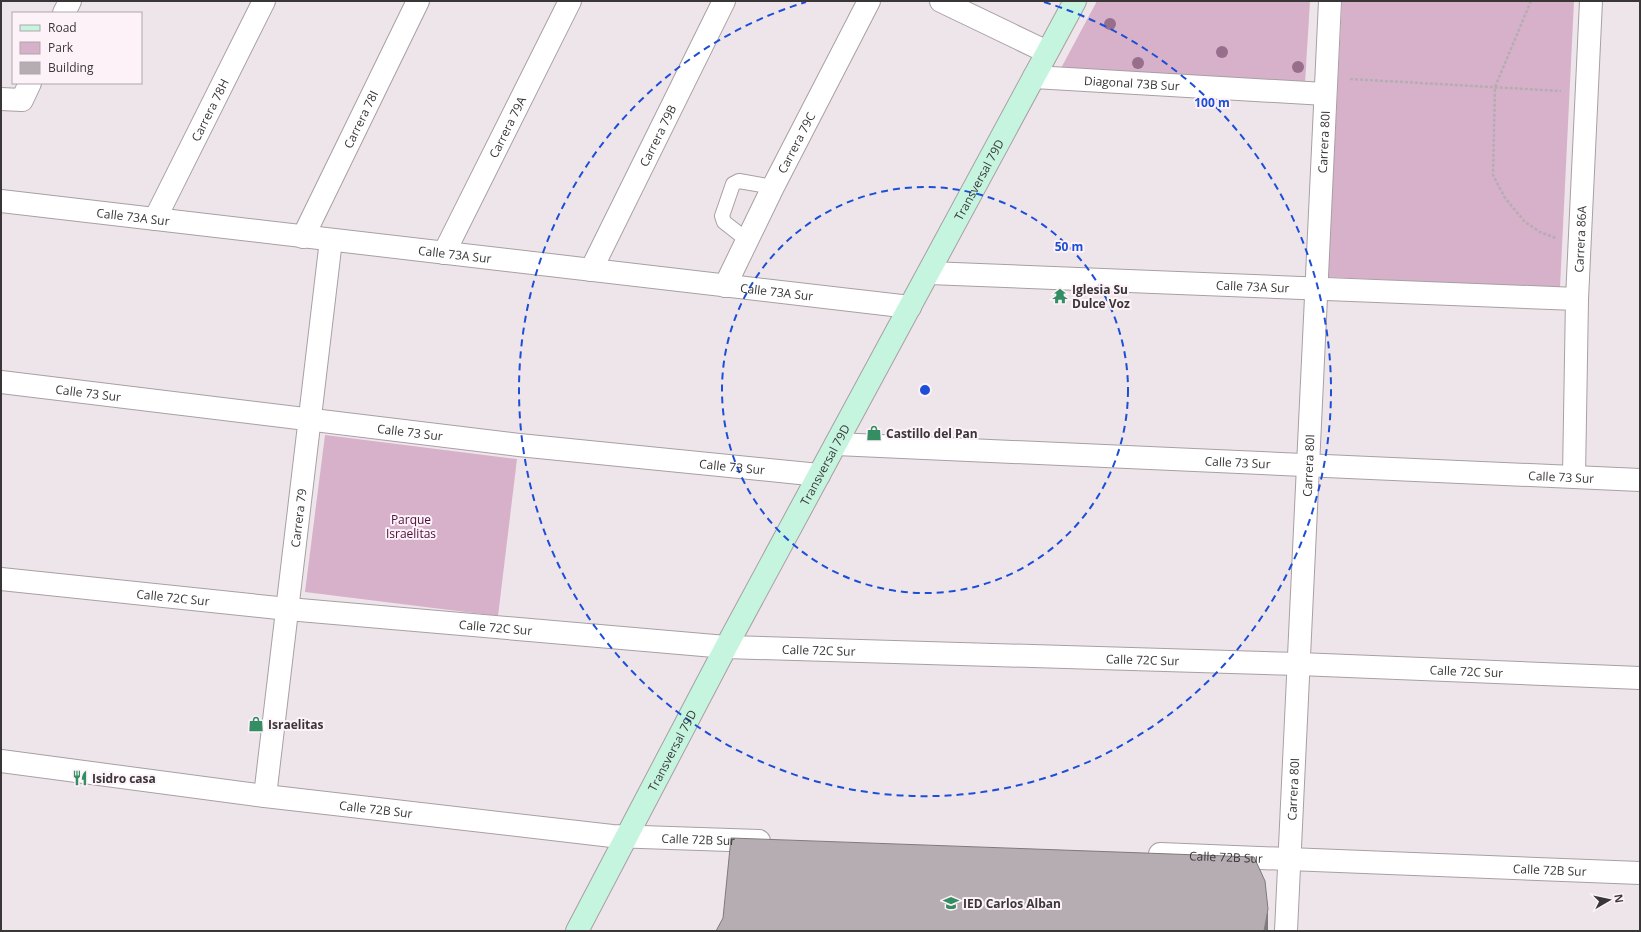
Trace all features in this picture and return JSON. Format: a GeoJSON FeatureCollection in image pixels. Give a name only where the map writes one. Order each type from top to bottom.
{"type":"FeatureCollection","features":[{"type":"Feature","properties":{"kind":"main road","name":"Transversal 79D"},"geometry":{"type":"LineString","coordinates":[[577,931],[726,647],[1075,1]]}},
{"type":"Feature","properties":{"kind":"street"},"geometry":{"type":"LineString","coordinates":[[64,12],[70,1]]}},
{"type":"Feature","properties":{"kind":"street","name":"Carrera 78H"},"geometry":{"type":"LineString","coordinates":[[155,219],[264,1]]}},
{"type":"Feature","properties":{"kind":"street","name":"Carrera 78I"},"geometry":{"type":"LineString","coordinates":[[303,237],[418,1]]}},
{"type":"Feature","properties":{"kind":"street","name":"Carrera 79A"},"geometry":{"type":"LineString","coordinates":[[444,253],[570,1]]}},
{"type":"Feature","properties":{"kind":"street","name":"Carrera 79B"},"geometry":{"type":"LineString","coordinates":[[591,270],[724,1]]}},
{"type":"Feature","properties":{"kind":"street","name":"Carrera 79C"},"geometry":{"type":"LineString","coordinates":[[725,286],[772,187],[869,1]]}},
{"type":"Feature","properties":{"kind":"street"},"geometry":{"type":"LineString","coordinates":[[941,1],[1047,52]]}},
{"type":"Feature","properties":{"kind":"street","name":"Carrera 80I"},"geometry":{"type":"LineString","coordinates":[[1286,931],[1330,1]]}},
{"type":"Feature","properties":{"kind":"street","name":"Carrera 86A"},"geometry":{"type":"LineString","coordinates":[[1574,476],[1577,299],[1591,1]]}},
{"type":"Feature","properties":{"kind":"street","name":"Diagonal 73B Sur"},"geometry":{"type":"LineString","coordinates":[[1034,77],[1326,86]]}},
{"type":"Feature","properties":{"kind":"street","name":"Calle 73A Sur"},"geometry":{"type":"LineString","coordinates":[[1,201],[910,308]]}},
{"type":"Feature","properties":{"kind":"street","name":"Carrera 79"},"geometry":{"type":"LineString","coordinates":[[265,796],[331,240]]}},
{"type":"Feature","properties":{"kind":"street","name":"Calle 73A Sur"},"geometry":{"type":"LineString","coordinates":[[929,273],[1577,299]]}},
{"type":"Feature","properties":{"kind":"street","name":"Calle 73 Sur"},"geometry":{"type":"LineString","coordinates":[[1,382],[310,421],[519,445],[820,475]]}},
{"type":"Feature","properties":{"kind":"street","name":"Calle 73 Sur"},"geometry":{"type":"LineString","coordinates":[[836,444],[1640,480]]}},
{"type":"Feature","properties":{"kind":"street","name":"Calle 72C Sur"},"geometry":{"type":"LineString","coordinates":[[1,579],[288,609],[726,647],[1299,664],[1640,678]]}},
{"type":"Feature","properties":{"kind":"street","name":"Calle 72B Sur"},"geometry":{"type":"LineString","coordinates":[[1,761],[265,796],[626,837],[775,842]]}},
{"type":"Feature","properties":{"kind":"street","name":"Calle 72B Sur"},"geometry":{"type":"LineString","coordinates":[[1139,853],[1640,873]]}},
{"type":"Feature","properties":{"kind":"lane"},"geometry":{"type":"LineString","coordinates":[[747,240],[724,222],[722,216],[733,184],[738,182],[772,187]]}},
{"type":"Feature","properties":{"kind":"path"},"geometry":{"type":"LineString","coordinates":[[1531,1],[1495,87],[1492,175],[1505,198],[1525,222],[1540,232],[1579,248]]}},
{"type":"Feature","properties":{"kind":"path"},"geometry":{"type":"LineString","coordinates":[[1326,86],[1495,87],[1586,92]]}},
{"type":"Feature","properties":{"kind":"green space"},"geometry":{"type":"Polygon","coordinates":[[[1097,1],[1310,1],[1305,83],[1060,70],[1097,1]]]}},
{"type":"Feature","properties":{"kind":"green space"},"geometry":{"type":"Polygon","coordinates":[[[1342,1],[1574,1],[1560,288],[1328,277],[1342,1]]]}},
{"type":"Feature","properties":{"kind":"green space","name":"Parque Israelitas"},"geometry":{"type":"Polygon","coordinates":[[[325,435],[517,459],[498,616],[305,592],[325,435]]]}},
{"type":"Feature","properties":{"kind":"building","name":"IED Carlos Alban"},"geometry":{"type":"Polygon","coordinates":[[[731,838],[1254,857],[1265,881],[1268,909],[1264,931],[716,931],[723,918],[731,838]]]}},
{"type":"Feature","properties":{"kind":"place","name":"Iglesia Su Dulce Voz"},"geometry":{"type":"Point","coordinates":[1060,296]}},
{"type":"Feature","properties":{"kind":"place","name":"Castillo del Pan"},"geometry":{"type":"Point","coordinates":[874,433]}},
{"type":"Feature","properties":{"kind":"place","name":"Israelitas"},"geometry":{"type":"Point","coordinates":[256,724]}},
{"type":"Feature","properties":{"kind":"place","name":"Isidro casa"},"geometry":{"type":"Point","coordinates":[80,778]}},
{"type":"Feature","properties":{"kind":"place","name":"IED Carlos Alban"},"geometry":{"type":"Point","coordinates":[951,903]}}]}
